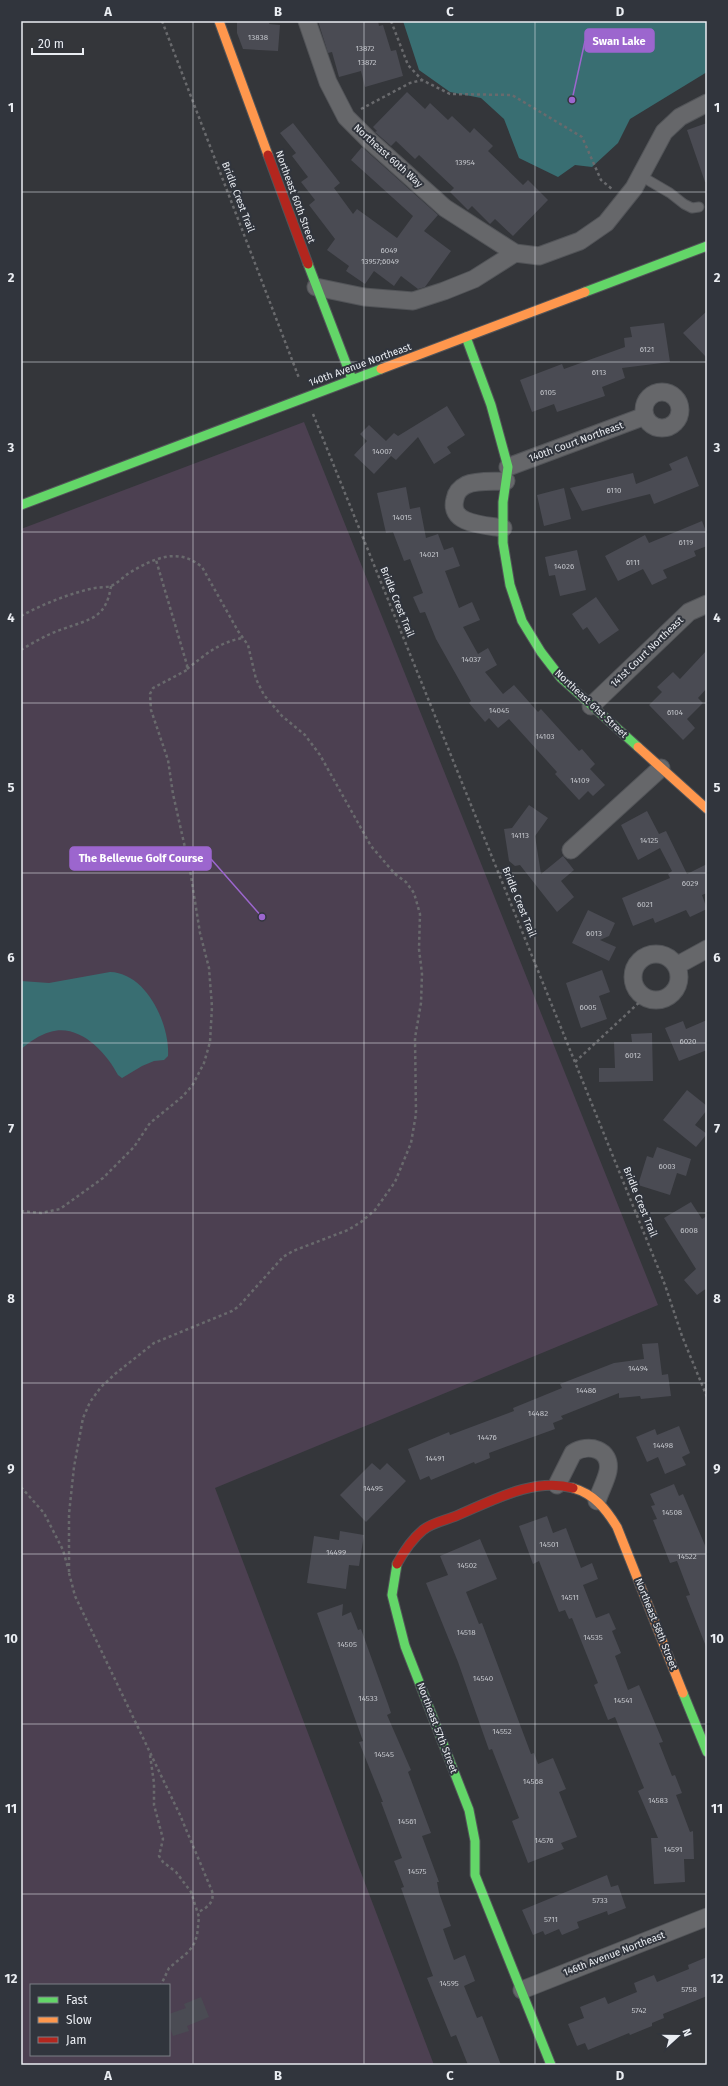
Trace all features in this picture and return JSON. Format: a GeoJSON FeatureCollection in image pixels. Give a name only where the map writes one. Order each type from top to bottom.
{"type":"FeatureCollection","features":[{"type":"Feature","properties":{"kind":"street","name":"Northeast 60th Street"},"geometry":{"type":"LineString","coordinates":[[219,21],[316,287],[352,379]]}},
{"type":"Feature","properties":{"kind":"street","name":"Northeast 60th Way"},"geometry":{"type":"LineString","coordinates":[[307,21],[328,82],[346,117],[369,140],[445,208],[515,253]]}},
{"type":"Feature","properties":{"kind":"street"},"geometry":{"type":"LineString","coordinates":[[316,287],[364,297],[413,301],[474,279],[515,253],[539,256],[580,241],[606,223],[634,188],[664,132],[680,117],[707,103]]}},
{"type":"Feature","properties":{"kind":"street","name":"140th Avenue Northeast"},"geometry":{"type":"LineString","coordinates":[[21,505],[707,246]]}},
{"type":"Feature","properties":{"kind":"street","name":"Northeast 61st Street"},"geometry":{"type":"LineString","coordinates":[[466,337],[491,405],[507,474],[503,502],[503,543],[510,585],[522,621],[541,652],[561,678],[707,809]]}},
{"type":"Feature","properties":{"kind":"street","name":"140th Court Northeast"},"geometry":{"type":"LineString","coordinates":[[507,474],[645,416]]}},
{"type":"Feature","properties":{"kind":"street"},"geometry":{"type":"LineString","coordinates":[[503,528],[467,522],[458,515],[454,504],[458,492],[467,485],[507,474]]}},
{"type":"Feature","properties":{"kind":"street","name":"141st Court Northeast"},"geometry":{"type":"LineString","coordinates":[[591,706],[689,612],[707,604]]}},
{"type":"Feature","properties":{"kind":"street"},"geometry":{"type":"LineString","coordinates":[[571,850],[661,768]]}},
{"type":"Feature","properties":{"kind":"street"},"geometry":{"type":"LineString","coordinates":[[676,966],[707,949]]}},
{"type":"Feature","properties":{"kind":"street"},"geometry":{"type":"LineString","coordinates":[[658,954],[666,956],[676,966],[678,980],[672,993],[659,999],[645,997],[635,986],[633,978],[634,971],[642,958],[658,954]]}},
{"type":"Feature","properties":{"kind":"street"},"geometry":{"type":"LineString","coordinates":[[558,1485],[573,1453],[586,1447],[593,1448],[603,1454],[608,1464],[608,1470],[597,1501]]}},
{"type":"Feature","properties":{"kind":"street","name":"Northeast 57th Street"},"geometry":{"type":"LineString","coordinates":[[551,2065],[475,1875],[475,1841],[469,1810],[405,1646],[392,1595],[397,1564],[408,1544],[424,1528],[520,1490],[538,1486],[558,1485],[582,1490]]}},
{"type":"Feature","properties":{"kind":"street","name":"Northeast 58th Street"},"geometry":{"type":"LineString","coordinates":[[582,1490],[604,1506],[617,1527],[707,1752]]}},
{"type":"Feature","properties":{"kind":"street","name":"146th Avenue Northeast"},"geometry":{"type":"LineString","coordinates":[[522,1990],[707,1917]]}},
{"type":"Feature","properties":{"kind":"lane"},"geometry":{"type":"LineString","coordinates":[[641,176],[670,193],[684,204],[692,208],[699,207]]}},
{"type":"Feature","properties":{"kind":"path","name":"Bridle Crest Trail"},"geometry":{"type":"LineString","coordinates":[[162,21],[299,378]]}},
{"type":"Feature","properties":{"kind":"path"},"geometry":{"type":"LineString","coordinates":[[391,21],[408,65],[422,80],[450,94],[512,95],[582,137],[601,180]]}},
{"type":"Feature","properties":{"kind":"path"},"geometry":{"type":"LineString","coordinates":[[346,117],[410,83],[422,80]]}},
{"type":"Feature","properties":{"kind":"path","name":"Bridle Crest Trail"},"geometry":{"type":"LineString","coordinates":[[312,414],[665,1285],[682,1336],[707,1397]]}},
{"type":"Feature","properties":{"kind":"path"},"geometry":{"type":"LineString","coordinates":[[21,616],[65,596],[92,588],[111,586],[129,573],[156,560],[176,554],[190,558],[202,567],[243,638],[251,653],[256,679],[264,696],[282,716],[305,736],[320,755],[371,846],[395,874],[406,882],[418,903],[420,914],[419,949],[422,974],[421,1003],[415,1038],[416,1114],[411,1143],[395,1182],[375,1210],[361,1222],[348,1230],[293,1251],[283,1257],[235,1309],[154,1343],[101,1387],[90,1402],[83,1418],[74,1467],[69,1514],[69,1573]]}},
{"type":"Feature","properties":{"kind":"path"},"geometry":{"type":"LineString","coordinates":[[156,560],[185,655],[186,670]]}},
{"type":"Feature","properties":{"kind":"path"},"geometry":{"type":"LineString","coordinates":[[21,650],[50,635],[89,621],[99,615],[106,606],[111,586]]}},
{"type":"Feature","properties":{"kind":"path"},"geometry":{"type":"LineString","coordinates":[[21,1211],[41,1213],[60,1209],[103,1178],[134,1147],[150,1123],[182,1097],[192,1086],[204,1063],[210,1042],[212,1025],[210,968],[200,933],[190,870],[173,794],[168,760],[149,702],[153,688],[186,670],[216,646],[232,640],[243,638]]}},
{"type":"Feature","properties":{"kind":"path"},"geometry":{"type":"LineString","coordinates":[[575,1062],[645,997]]}},
{"type":"Feature","properties":{"kind":"path"},"geometry":{"type":"LineString","coordinates":[[21,1487],[44,1513],[63,1550],[75,1596],[180,1815],[212,1891],[213,1899],[210,1904],[198,1912]]}},
{"type":"Feature","properties":{"kind":"path"},"geometry":{"type":"LineString","coordinates":[[150,1753],[154,1805],[163,1840],[159,1856],[163,1862],[180,1877],[190,1892],[198,1912],[198,1928],[193,1946],[169,1968],[161,1984]]}},
{"type":"Feature","properties":{"kind":"shaded area"},"geometry":{"type":"Polygon","coordinates":[[[304,422],[658,1305],[215,1488],[434,2065],[21,2065],[21,529],[304,422]]]}},
{"type":"Feature","properties":{"kind":"water"},"geometry":{"type":"Polygon","coordinates":[[[403,21],[707,21],[707,72],[630,119],[618,143],[592,167],[575,165],[558,177],[519,158],[504,119],[481,98],[450,92],[419,70],[403,21]]]}},
{"type":"Feature","properties":{"kind":"water"},"geometry":{"type":"Polygon","coordinates":[[[110,972],[123,975],[135,981],[154,1003],[165,1030],[168,1044],[168,1056],[164,1060],[154,1061],[142,1066],[122,1078],[118,1075],[113,1066],[99,1049],[81,1036],[61,1030],[42,1035],[21,1049],[21,981],[49,983],[110,972]]]}},
{"type":"Feature","properties":{"kind":"building"},"geometry":{"type":"Polygon","coordinates":[[[237,21],[270,21],[269,24],[280,25],[278,51],[243,49],[237,33],[237,21]]]}},
{"type":"Feature","properties":{"kind":"building"},"geometry":{"type":"Polygon","coordinates":[[[318,21],[378,21],[379,26],[383,25],[391,51],[396,50],[403,76],[365,87],[361,71],[339,77],[332,52],[328,53],[318,21]]]}},
{"type":"Feature","properties":{"kind":"building"},"geometry":{"type":"Polygon","coordinates":[[[407,92],[425,109],[430,103],[448,120],[452,116],[470,133],[474,128],[493,146],[488,151],[523,185],[528,180],[548,200],[513,236],[495,219],[490,224],[472,206],[468,210],[450,192],[454,188],[419,155],[415,159],[396,141],[391,146],[375,132],[377,131],[373,127],[407,92]]]}},
{"type":"Feature","properties":{"kind":"building"},"geometry":{"type":"Polygon","coordinates":[[[293,123],[340,183],[334,188],[353,214],[357,209],[397,238],[413,216],[351,160],[362,147],[438,215],[424,231],[451,251],[425,287],[418,289],[401,276],[394,286],[374,271],[365,284],[346,271],[349,266],[327,250],[335,239],[309,205],[315,200],[301,182],[308,177],[292,156],[296,153],[280,133],[293,123]]]}},
{"type":"Feature","properties":{"kind":"building"},"geometry":{"type":"Polygon","coordinates":[[[707,123],[707,182],[705,182],[687,130],[707,123]]]}},
{"type":"Feature","properties":{"kind":"building"},"geometry":{"type":"Polygon","coordinates":[[[707,311],[707,358],[683,333],[707,311]]]}},
{"type":"Feature","properties":{"kind":"building"},"geometry":{"type":"Polygon","coordinates":[[[664,323],[670,362],[622,368],[625,378],[602,387],[605,396],[557,412],[554,404],[532,412],[520,380],[562,364],[564,369],[625,347],[624,338],[632,337],[630,327],[664,323]]]}},
{"type":"Feature","properties":{"kind":"building"},"geometry":{"type":"Polygon","coordinates":[[[447,406],[465,435],[447,447],[451,453],[434,464],[418,437],[396,460],[391,456],[374,474],[354,455],[367,441],[360,434],[369,425],[386,441],[394,433],[398,436],[447,406]]]}},
{"type":"Feature","properties":{"kind":"building"},"geometry":{"type":"Polygon","coordinates":[[[687,456],[699,486],[654,504],[650,494],[582,511],[570,488],[633,473],[636,484],[672,470],[669,464],[687,456]]]}},
{"type":"Feature","properties":{"kind":"building"},"geometry":{"type":"Polygon","coordinates":[[[406,487],[410,509],[420,507],[426,538],[438,534],[444,550],[453,547],[460,566],[445,571],[459,608],[472,602],[480,620],[463,627],[478,654],[488,648],[497,665],[485,672],[503,694],[514,685],[538,712],[541,709],[579,751],[582,749],[595,764],[590,769],[605,785],[593,796],[588,791],[579,800],[555,774],[557,772],[509,719],[498,728],[489,718],[485,722],[469,703],[471,701],[436,639],[425,612],[420,613],[413,597],[423,593],[410,559],[404,561],[393,532],[386,533],[377,493],[406,487]]]}},
{"type":"Feature","properties":{"kind":"building"},"geometry":{"type":"Polygon","coordinates":[[[564,488],[571,519],[544,526],[537,495],[564,488]]]}},
{"type":"Feature","properties":{"kind":"building"},"geometry":{"type":"Polygon","coordinates":[[[702,521],[707,534],[707,546],[694,551],[696,556],[663,570],[667,578],[652,585],[643,569],[618,581],[605,556],[645,535],[649,543],[702,521]]]}},
{"type":"Feature","properties":{"kind":"building"},"geometry":{"type":"Polygon","coordinates":[[[577,550],[586,590],[560,596],[555,575],[549,576],[545,557],[577,550]]]}},
{"type":"Feature","properties":{"kind":"building"},"geometry":{"type":"Polygon","coordinates":[[[596,597],[619,630],[599,644],[587,627],[583,630],[572,614],[596,597]]]}},
{"type":"Feature","properties":{"kind":"building"},"geometry":{"type":"Polygon","coordinates":[[[707,650],[707,688],[698,698],[703,703],[687,719],[695,728],[683,740],[649,705],[662,692],[657,687],[673,672],[680,679],[707,650]]]}},
{"type":"Feature","properties":{"kind":"building"},"geometry":{"type":"Polygon","coordinates":[[[529,805],[548,818],[535,836],[541,874],[563,856],[574,870],[561,881],[574,897],[557,912],[520,865],[515,866],[509,861],[504,829],[512,828],[529,805]]]}},
{"type":"Feature","properties":{"kind":"building"},"geometry":{"type":"Polygon","coordinates":[[[647,811],[659,834],[666,831],[687,874],[707,864],[707,893],[702,895],[707,909],[690,917],[686,910],[655,923],[653,918],[633,926],[622,898],[670,878],[668,874],[672,871],[660,848],[638,860],[621,825],[647,811]]]}},
{"type":"Feature","properties":{"kind":"building"},"geometry":{"type":"Polygon","coordinates":[[[588,910],[615,923],[609,936],[600,940],[616,947],[609,961],[572,943],[588,910]]]}},
{"type":"Feature","properties":{"kind":"building"},"geometry":{"type":"Polygon","coordinates":[[[602,970],[610,992],[599,996],[607,1019],[581,1028],[566,983],[602,970]]]}},
{"type":"Feature","properties":{"kind":"building"},"geometry":{"type":"Polygon","coordinates":[[[707,1020],[707,1050],[679,1061],[665,1028],[683,1021],[686,1029],[707,1020]]]}},
{"type":"Feature","properties":{"kind":"building"},"geometry":{"type":"Polygon","coordinates":[[[652,1033],[653,1081],[599,1082],[599,1068],[615,1068],[614,1042],[632,1042],[631,1034],[652,1033]]]}},
{"type":"Feature","properties":{"kind":"building"},"geometry":{"type":"Polygon","coordinates":[[[687,1090],[707,1106],[707,1110],[695,1125],[707,1134],[696,1147],[663,1120],[687,1090]]]}},
{"type":"Feature","properties":{"kind":"building"},"geometry":{"type":"Polygon","coordinates":[[[657,1147],[691,1159],[686,1176],[677,1173],[670,1195],[638,1185],[647,1156],[653,1158],[657,1147]]]}},
{"type":"Feature","properties":{"kind":"building"},"geometry":{"type":"Polygon","coordinates":[[[691,1202],[702,1219],[707,1216],[707,1288],[697,1295],[684,1280],[696,1269],[664,1218],[691,1202]]]}},
{"type":"Feature","properties":{"kind":"building"},"geometry":{"type":"Polygon","coordinates":[[[658,1343],[662,1375],[668,1374],[671,1396],[641,1399],[640,1396],[619,1398],[619,1393],[561,1416],[563,1419],[553,1423],[555,1429],[489,1453],[490,1458],[475,1464],[474,1462],[431,1480],[429,1476],[420,1480],[408,1449],[449,1432],[450,1435],[514,1411],[513,1408],[562,1388],[560,1384],[614,1363],[644,1359],[642,1344],[658,1343]]]}},
{"type":"Feature","properties":{"kind":"building"},"geometry":{"type":"Polygon","coordinates":[[[679,1426],[690,1453],[682,1457],[686,1465],[665,1474],[658,1457],[647,1462],[636,1437],[655,1429],[657,1435],[679,1426]]]}},
{"type":"Feature","properties":{"kind":"building"},"geometry":{"type":"Polygon","coordinates":[[[372,1463],[380,1470],[387,1463],[406,1481],[366,1522],[340,1495],[372,1463]]]}},
{"type":"Feature","properties":{"kind":"building"},"geometry":{"type":"Polygon","coordinates":[[[674,1484],[679,1496],[683,1494],[707,1550],[707,1649],[686,1596],[690,1595],[677,1561],[670,1563],[653,1520],[657,1519],[651,1506],[655,1505],[650,1494],[674,1484]]]}},
{"type":"Feature","properties":{"kind":"building"},"geometry":{"type":"Polygon","coordinates":[[[547,1516],[553,1533],[566,1528],[581,1568],[592,1563],[598,1579],[583,1585],[596,1618],[609,1613],[616,1629],[612,1631],[621,1653],[615,1656],[628,1690],[639,1685],[663,1742],[659,1743],[672,1776],[675,1775],[682,1793],[676,1795],[690,1832],[693,1831],[694,1859],[684,1859],[685,1882],[654,1884],[651,1838],[658,1838],[638,1791],[644,1788],[615,1717],[608,1720],[594,1685],[598,1683],[572,1618],[569,1619],[565,1610],[559,1612],[539,1561],[533,1564],[519,1526],[547,1516]]]}},
{"type":"Feature","properties":{"kind":"building"},"geometry":{"type":"Polygon","coordinates":[[[340,1531],[364,1535],[359,1566],[349,1565],[346,1589],[307,1583],[314,1536],[339,1540],[340,1531]]]}},
{"type":"Feature","properties":{"kind":"building"},"geometry":{"type":"Polygon","coordinates":[[[480,1539],[497,1579],[466,1592],[479,1624],[482,1623],[531,1754],[534,1753],[538,1764],[553,1758],[566,1789],[559,1792],[577,1837],[561,1843],[564,1849],[528,1863],[512,1821],[519,1818],[492,1749],[489,1750],[458,1662],[426,1583],[448,1575],[440,1556],[480,1539]]]}},
{"type":"Feature","properties":{"kind":"building"},"geometry":{"type":"Polygon","coordinates":[[[343,1604],[342,1616],[351,1612],[358,1630],[361,1629],[391,1713],[387,1715],[411,1770],[408,1772],[431,1833],[422,1836],[439,1882],[437,1882],[439,1893],[451,1926],[443,1929],[454,1960],[465,1955],[475,1981],[464,1986],[477,2018],[482,2016],[501,2065],[468,2065],[456,2035],[451,2037],[427,1978],[433,1976],[401,1888],[404,1887],[394,1861],[402,1858],[381,1802],[383,1802],[359,1742],[363,1741],[317,1613],[343,1604]]]}},
{"type":"Feature","properties":{"kind":"building"},"geometry":{"type":"Polygon","coordinates":[[[607,1875],[611,1887],[618,1885],[626,1908],[608,1915],[607,1911],[577,1922],[579,1928],[562,1935],[559,1929],[545,1935],[543,1931],[533,1935],[522,1910],[607,1875]]]}},
{"type":"Feature","properties":{"kind":"building"},"geometry":{"type":"Polygon","coordinates":[[[707,1957],[707,1996],[663,2014],[664,2018],[652,2023],[652,2026],[630,2035],[629,2033],[588,2050],[585,2043],[577,2046],[568,2024],[584,2018],[580,2007],[605,1997],[608,2004],[637,1992],[634,1983],[654,1975],[657,1982],[689,1969],[688,1965],[707,1957]]]}},
{"type":"Feature","properties":{"kind":"building"},"geometry":{"type":"Polygon","coordinates":[[[201,1997],[209,2017],[187,2026],[189,2031],[173,2036],[170,2028],[170,2014],[186,2008],[184,2004],[201,1997]]]}},
{"type":"Feature","properties":{"kind":"traffic: fast"},"geometry":{"type":"LineString","coordinates":[[585,292],[707,246]]}},
{"type":"Feature","properties":{"kind":"traffic: fast"},"geometry":{"type":"LineString","coordinates":[[308,264],[352,379]]}},
{"type":"Feature","properties":{"kind":"traffic: fast"},"geometry":{"type":"LineString","coordinates":[[466,337],[491,405],[508,467],[503,502],[503,543],[510,585],[522,621],[541,652],[561,678],[638,747]]}},
{"type":"Feature","properties":{"kind":"traffic: fast"},"geometry":{"type":"LineString","coordinates":[[21,505],[381,369]]}},
{"type":"Feature","properties":{"kind":"traffic: fast"},"geometry":{"type":"LineString","coordinates":[[397,1564],[392,1595],[405,1646],[469,1810],[475,1841],[475,1875],[551,2065]]}},
{"type":"Feature","properties":{"kind":"traffic: fast"},"geometry":{"type":"LineString","coordinates":[[683,1693],[707,1752]]}},
{"type":"Feature","properties":{"kind":"traffic: slow"},"geometry":{"type":"LineString","coordinates":[[219,21],[268,155]]}},
{"type":"Feature","properties":{"kind":"traffic: slow"},"geometry":{"type":"LineString","coordinates":[[381,369],[585,292]]}},
{"type":"Feature","properties":{"kind":"traffic: slow"},"geometry":{"type":"LineString","coordinates":[[638,747],[707,809]]}},
{"type":"Feature","properties":{"kind":"traffic: slow"},"geometry":{"type":"LineString","coordinates":[[573,1488],[587,1494],[599,1503],[617,1527],[683,1693]]}},
{"type":"Feature","properties":{"kind":"traffic: jam"},"geometry":{"type":"LineString","coordinates":[[268,155],[308,264]]}},
{"type":"Feature","properties":{"kind":"traffic: jam"},"geometry":{"type":"LineString","coordinates":[[397,1564],[405,1550],[415,1538],[423,1530],[434,1524],[513,1492],[528,1488],[558,1485],[573,1488]]}},
{"type":"Feature","properties":{"kind":"place","name":"Swan Lake"},"geometry":{"type":"Point","coordinates":[572,100]}},
{"type":"Feature","properties":{"kind":"place","name":"The Bellevue Golf Course"},"geometry":{"type":"Point","coordinates":[262,917]}}]}
